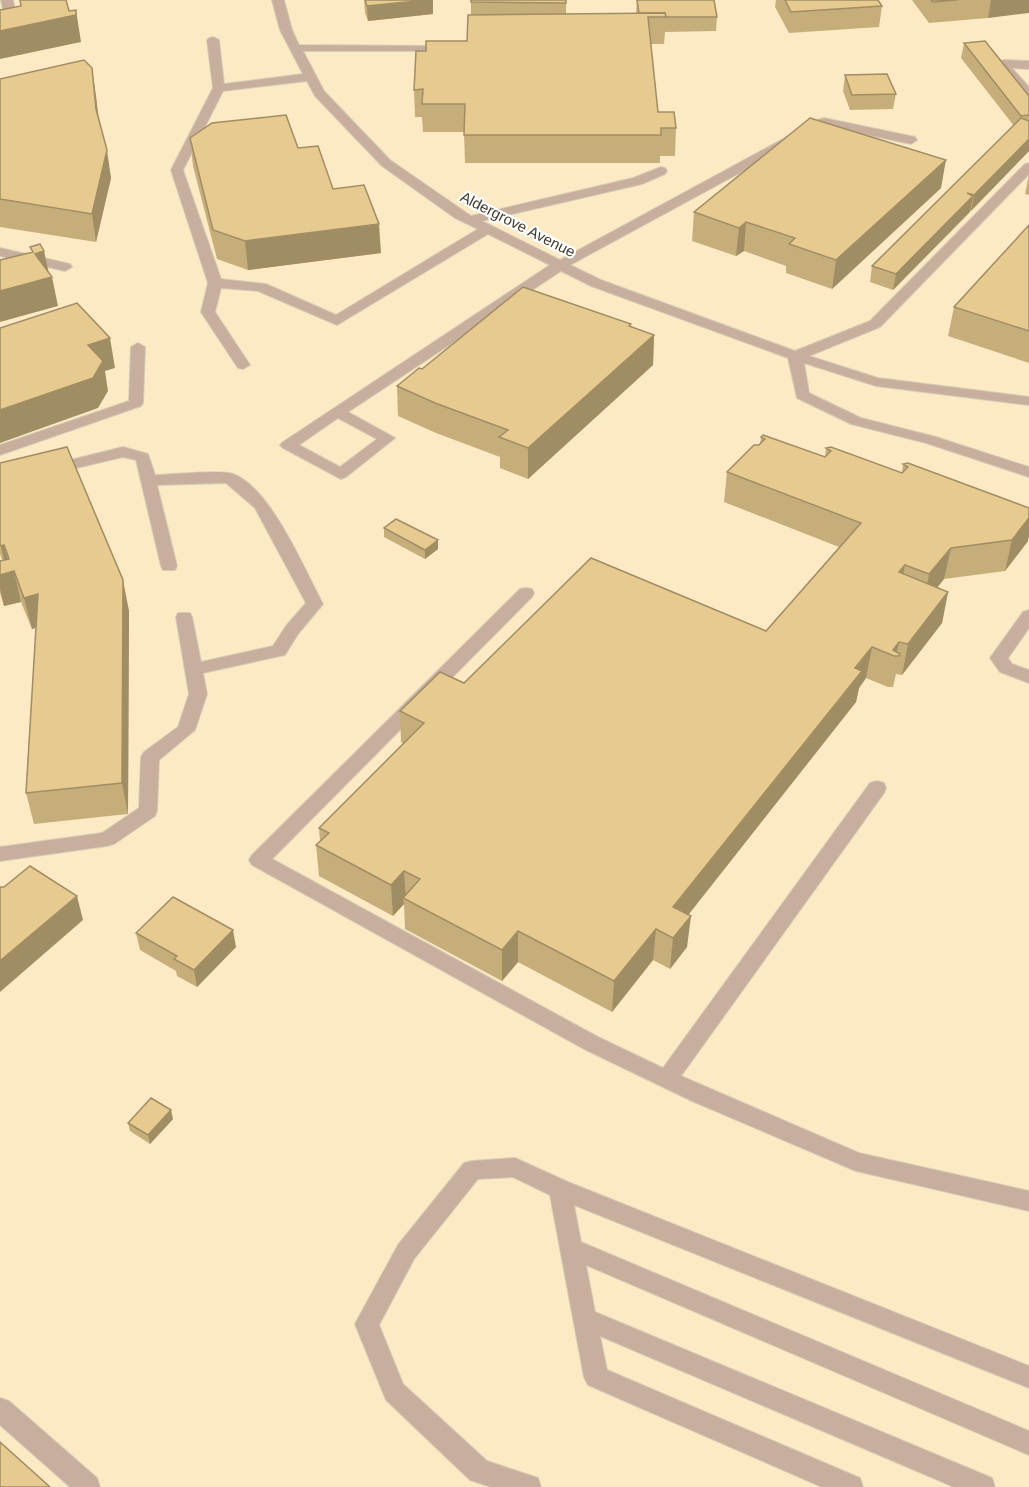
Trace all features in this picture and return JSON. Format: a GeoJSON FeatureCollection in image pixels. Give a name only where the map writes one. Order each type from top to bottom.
{"type":"FeatureCollection","features":[{"type":"Feature","properties":{"kind":"street"},"geometry":{"type":"LineString","coordinates":[[0,33],[9,31],[12,25],[7,0]]}},
{"type":"Feature","properties":{"kind":"street","name":"Aldergrove Avenue"},"geometry":{"type":"LineString","coordinates":[[278,0],[286,30],[319,93],[386,163],[469,220],[596,283],[795,356],[876,382],[1029,401]]}},
{"type":"Feature","properties":{"kind":"street"},"geometry":{"type":"LineString","coordinates":[[213,40],[219,88],[177,170],[215,283],[208,312],[243,365]]}},
{"type":"Feature","properties":{"kind":"street"},"geometry":{"type":"LineString","coordinates":[[296,48],[437,48]]}},
{"type":"Feature","properties":{"kind":"street"},"geometry":{"type":"LineString","coordinates":[[1029,65],[1003,64],[1029,95]]}},
{"type":"Feature","properties":{"kind":"street"},"geometry":{"type":"LineString","coordinates":[[219,88],[311,77]]}},
{"type":"Feature","properties":{"kind":"street"},"geometry":{"type":"LineString","coordinates":[[337,412],[387,438],[341,474],[288,445],[337,412],[560,265],[824,122],[911,140]]}},
{"type":"Feature","properties":{"kind":"street"},"geometry":{"type":"LineString","coordinates":[[1029,167],[875,324],[795,356],[802,395],[834,411],[856,421],[931,440],[1029,472]]}},
{"type":"Feature","properties":{"kind":"street"},"geometry":{"type":"LineString","coordinates":[[469,220],[637,181],[661,171]]}},
{"type":"Feature","properties":{"kind":"street"},"geometry":{"type":"LineString","coordinates":[[215,283],[261,287],[337,321],[487,229]]}},
{"type":"Feature","properties":{"kind":"street"},"geometry":{"type":"LineString","coordinates":[[0,252],[65,267]]}},
{"type":"Feature","properties":{"kind":"street"},"geometry":{"type":"LineString","coordinates":[[0,450],[136,403],[138,347]]}},
{"type":"Feature","properties":{"kind":"street"},"geometry":{"type":"LineString","coordinates":[[33,474],[123,452],[143,457],[169,566]]}},
{"type":"Feature","properties":{"kind":"street"},"geometry":{"type":"LineString","coordinates":[[148,480],[228,478],[247,491],[262,506],[315,604],[292,630],[279,651],[194,669]]}},
{"type":"Feature","properties":{"kind":"street"},"geometry":{"type":"LineString","coordinates":[[526,593],[260,860],[591,1043],[667,1079],[856,1161],[1029,1201]]}},
{"type":"Feature","properties":{"kind":"street"},"geometry":{"type":"LineString","coordinates":[[1029,616],[999,658],[1006,668],[1029,677]]}},
{"type":"Feature","properties":{"kind":"street"},"geometry":{"type":"LineString","coordinates":[[0,854],[107,839],[148,811],[150,757],[186,730],[198,694],[184,617]]}},
{"type":"Feature","properties":{"kind":"street"},"geometry":{"type":"LineString","coordinates":[[667,1079],[877,788]]}},
{"type":"Feature","properties":{"kind":"street"},"geometry":{"type":"LineString","coordinates":[[529,1487],[478,1472],[394,1392],[367,1324],[406,1252],[472,1170],[515,1167],[560,1189],[1029,1377]]}},
{"type":"Feature","properties":{"kind":"street"},"geometry":{"type":"LineString","coordinates":[[560,1189],[596,1377],[851,1487]]}},
{"type":"Feature","properties":{"kind":"street"},"geometry":{"type":"LineString","coordinates":[[571,1248],[1029,1443]]}},
{"type":"Feature","properties":{"kind":"street"},"geometry":{"type":"LineString","coordinates":[[585,1319],[983,1487]]}},
{"type":"Feature","properties":{"kind":"street"},"geometry":{"type":"LineString","coordinates":[[0,1409],[88,1487]]}},
{"type":"Feature","properties":{"kind":"shaded area"},"geometry":{"type":"Polygon","coordinates":[[[0,0],[1029,0],[1029,1487],[0,1487],[0,0]]]}},
{"type":"Feature","properties":{"kind":"building"},"geometry":{"type":"Polygon","coordinates":[[[20,0],[66,0],[69,11],[76,10],[76,15],[0,31],[0,10],[21,6],[20,0]]]}},
{"type":"Feature","properties":{"kind":"building"},"geometry":{"type":"Polygon","coordinates":[[[365,0],[427,0],[367,6],[365,0]]]}},
{"type":"Feature","properties":{"kind":"building"},"geometry":{"type":"Polygon","coordinates":[[[471,0],[566,0],[566,3],[471,2],[471,0]]]}},
{"type":"Feature","properties":{"kind":"building"},"geometry":{"type":"Polygon","coordinates":[[[637,0],[714,0],[717,17],[666,17],[665,13],[639,13],[637,0]]]}},
{"type":"Feature","properties":{"kind":"building"},"geometry":{"type":"Polygon","coordinates":[[[785,0],[878,0],[882,6],[791,12],[785,0]]]}},
{"type":"Feature","properties":{"kind":"building"},"geometry":{"type":"Polygon","coordinates":[[[931,0],[957,0],[933,2],[931,0]]]}},
{"type":"Feature","properties":{"kind":"building"},"geometry":{"type":"Polygon","coordinates":[[[665,13],[666,17],[648,17],[658,112],[674,112],[676,128],[661,128],[661,135],[464,135],[465,104],[422,104],[423,89],[414,90],[416,51],[426,51],[426,41],[467,41],[468,15],[665,13]]]}},
{"type":"Feature","properties":{"kind":"building"},"geometry":{"type":"Polygon","coordinates":[[[985,41],[1029,96],[1029,115],[1021,116],[964,43],[985,41]]]}},
{"type":"Feature","properties":{"kind":"building"},"geometry":{"type":"Polygon","coordinates":[[[84,60],[92,68],[96,109],[107,150],[92,214],[0,199],[0,79],[84,60]]]}},
{"type":"Feature","properties":{"kind":"building"},"geometry":{"type":"Polygon","coordinates":[[[887,74],[896,94],[852,95],[845,75],[887,74]]]}},
{"type":"Feature","properties":{"kind":"building"},"geometry":{"type":"Polygon","coordinates":[[[286,115],[298,148],[318,146],[333,189],[364,185],[379,224],[245,241],[213,230],[190,138],[212,123],[286,115]]]}},
{"type":"Feature","properties":{"kind":"building"},"geometry":{"type":"Polygon","coordinates":[[[810,118],[946,160],[836,260],[789,244],[795,238],[746,222],[739,228],[694,212],[810,118]]]}},
{"type":"Feature","properties":{"kind":"building"},"geometry":{"type":"Polygon","coordinates":[[[1021,118],[1029,121],[1029,139],[974,195],[967,193],[973,196],[896,274],[872,266],[1021,118]]]}},
{"type":"Feature","properties":{"kind":"building"},"geometry":{"type":"Polygon","coordinates":[[[1029,225],[1029,331],[954,307],[1029,225]]]}},
{"type":"Feature","properties":{"kind":"building"},"geometry":{"type":"Polygon","coordinates":[[[40,244],[44,251],[35,254],[52,277],[0,291],[0,260],[33,252],[30,247],[40,244]]]}},
{"type":"Feature","properties":{"kind":"building"},"geometry":{"type":"Polygon","coordinates":[[[523,287],[631,324],[629,326],[654,335],[528,448],[499,437],[508,430],[435,403],[397,386],[419,368],[422,369],[523,287]]]}},
{"type":"Feature","properties":{"kind":"building"},"geometry":{"type":"Polygon","coordinates":[[[77,303],[110,338],[88,345],[103,361],[93,378],[0,410],[0,328],[77,303]]]}},
{"type":"Feature","properties":{"kind":"building"},"geometry":{"type":"Polygon","coordinates":[[[763,435],[825,457],[831,451],[826,448],[831,447],[902,473],[908,467],[903,464],[908,463],[1029,508],[1029,518],[1012,540],[951,548],[929,574],[905,565],[899,572],[948,592],[908,644],[899,642],[893,650],[900,654],[899,656],[872,647],[855,668],[862,671],[673,907],[691,916],[673,938],[656,929],[614,981],[518,931],[502,950],[403,898],[420,879],[404,871],[391,885],[316,845],[329,833],[319,828],[424,723],[400,711],[440,672],[464,683],[591,558],[766,631],[861,523],[727,472],[754,445],[759,445],[765,439],[761,437],[763,435]]]}},
{"type":"Feature","properties":{"kind":"building"},"geometry":{"type":"Polygon","coordinates":[[[67,447],[123,580],[122,783],[26,793],[38,594],[24,598],[14,571],[0,575],[0,561],[9,559],[4,545],[0,544],[0,463],[67,447]]]}},
{"type":"Feature","properties":{"kind":"building"},"geometry":{"type":"Polygon","coordinates":[[[396,519],[438,540],[425,550],[384,528],[396,519]]]}},
{"type":"Feature","properties":{"kind":"building"},"geometry":{"type":"Polygon","coordinates":[[[30,866],[77,896],[0,961],[0,887],[4,887],[30,866]]]}},
{"type":"Feature","properties":{"kind":"building"},"geometry":{"type":"Polygon","coordinates":[[[173,897],[233,930],[194,970],[174,959],[177,956],[136,933],[173,897]]]}},
{"type":"Feature","properties":{"kind":"building"},"geometry":{"type":"Polygon","coordinates":[[[151,1098],[171,1110],[148,1135],[128,1123],[151,1098]]]}},
{"type":"Feature","properties":{"kind":"building"},"geometry":{"type":"Polygon","coordinates":[[[0,1442],[50,1487],[0,1487],[0,1442]]]}}]}
